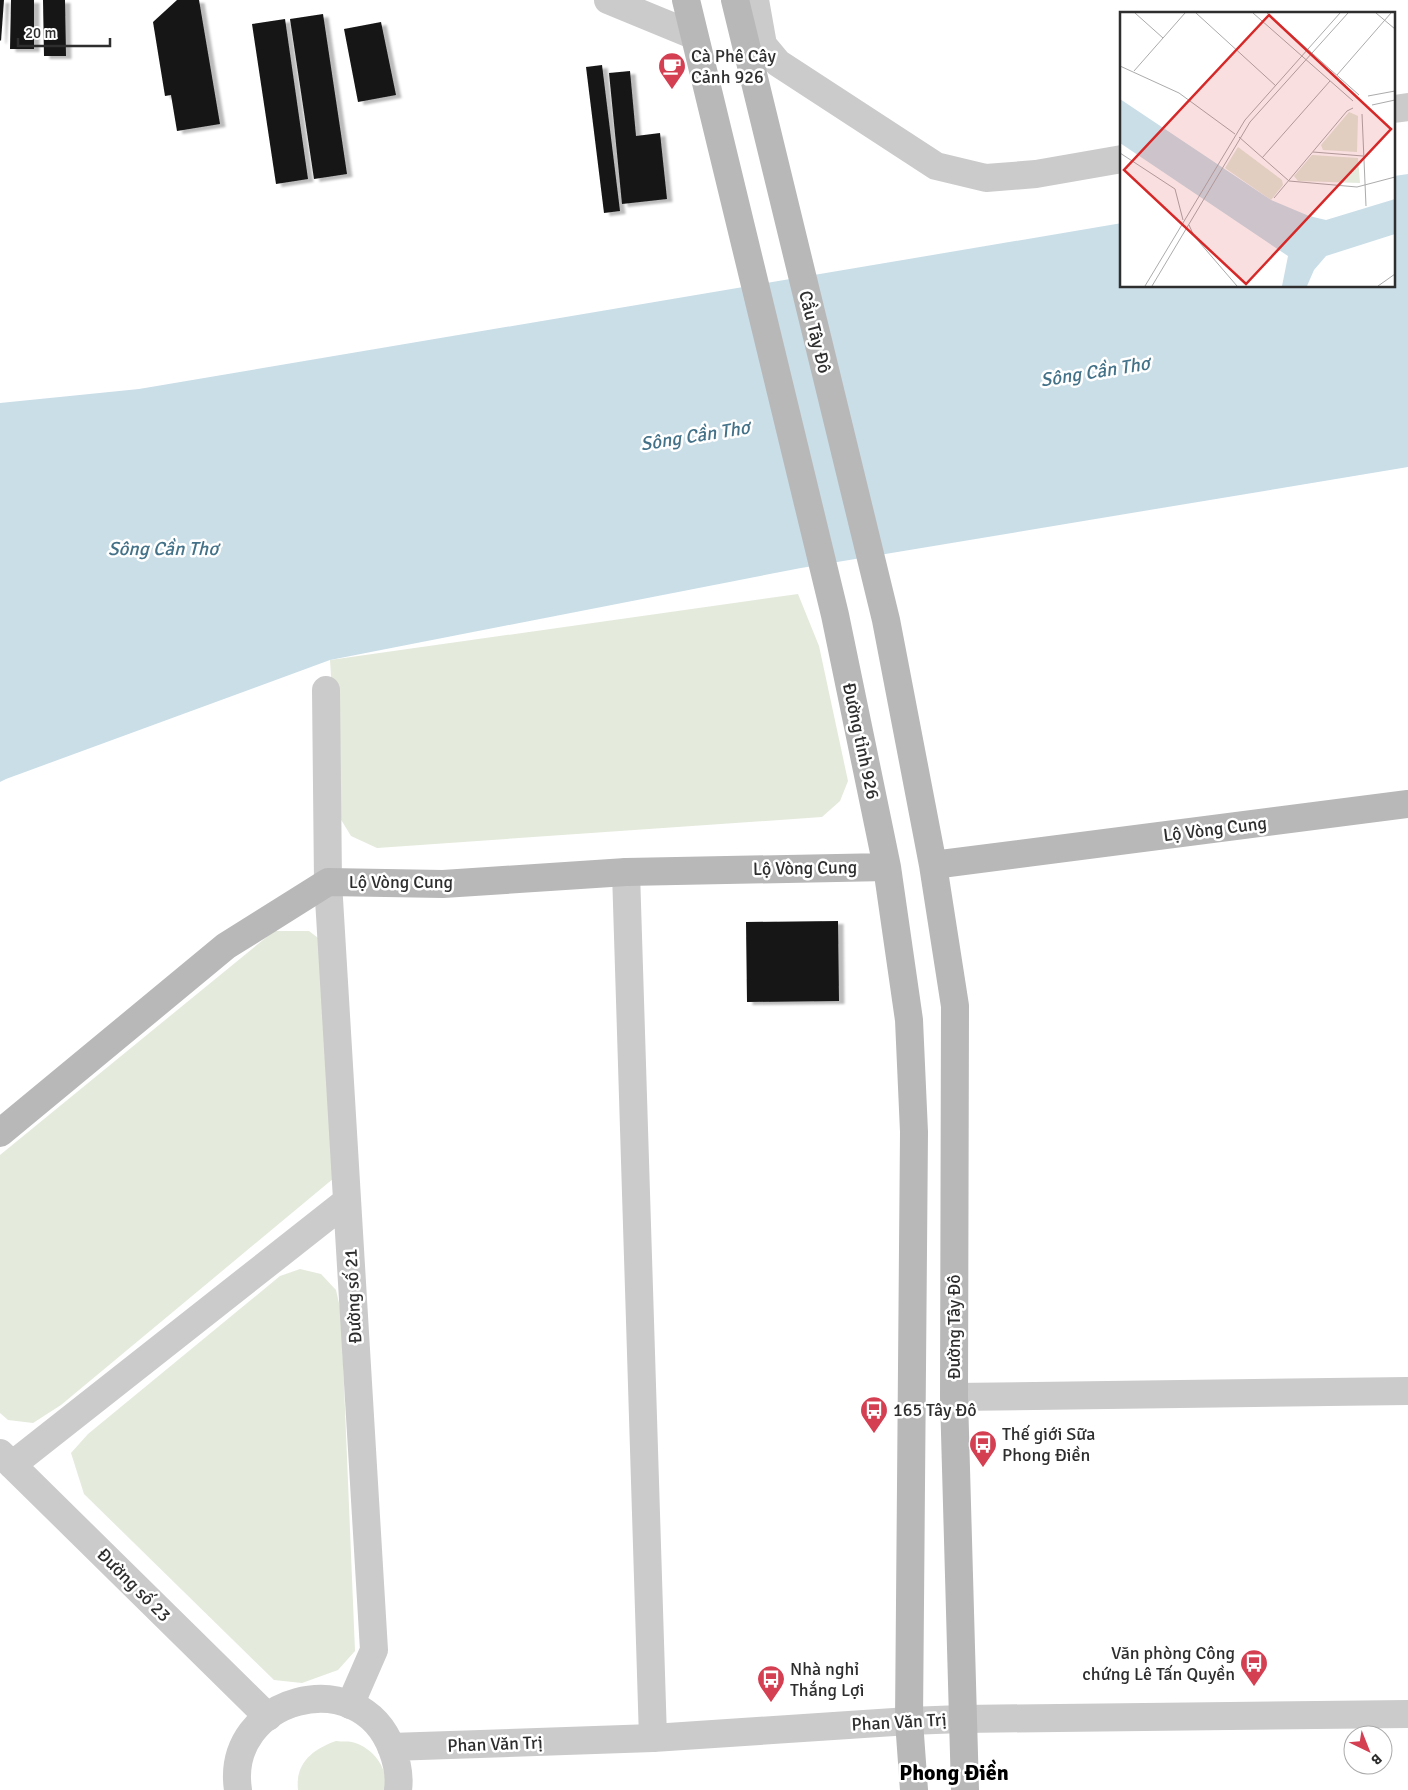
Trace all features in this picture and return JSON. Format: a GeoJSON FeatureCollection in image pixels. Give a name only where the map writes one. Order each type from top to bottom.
{"type":"FeatureCollection","features":[{"type":"Feature","properties":{"kind":"main road"},"geometry":{"type":"LineString","coordinates":[[686,0],[697,47]]}},
{"type":"Feature","properties":{"kind":"main road","name":"Cầu Tây Đô"},"geometry":{"type":"LineString","coordinates":[[735,0],[886,620],[933,865]]}},
{"type":"Feature","properties":{"kind":"main road","name":"Đường tỉnh 926"},"geometry":{"type":"LineString","coordinates":[[697,47],[835,615],[887,867]]}},
{"type":"Feature","properties":{"kind":"main road","name":"Lộ Vòng Cung"},"geometry":{"type":"LineString","coordinates":[[933,865],[1408,804]]}},
{"type":"Feature","properties":{"kind":"main road","name":"Đường Tây Đô"},"geometry":{"type":"LineString","coordinates":[[933,865],[955,1006],[954,1397],[965,1790]]}},
{"type":"Feature","properties":{"kind":"main road"},"geometry":{"type":"LineString","coordinates":[[887,867],[909,1020],[914,1132],[910,1721],[914,1790]]}},
{"type":"Feature","properties":{"kind":"main road","name":"Lộ Vòng Cung"},"geometry":{"type":"LineString","coordinates":[[0,1133],[226,946],[328,882],[443,884],[626,872],[887,867]]}},
{"type":"Feature","properties":{"kind":"street"},"geometry":{"type":"LineString","coordinates":[[608,0],[697,47]]}},
{"type":"Feature","properties":{"kind":"street"},"geometry":{"type":"LineString","coordinates":[[755,0],[763,45],[778,63],[936,166],[986,178],[1036,174],[1120,159]]}},
{"type":"Feature","properties":{"kind":"street","name":"Đường số 21"},"geometry":{"type":"LineString","coordinates":[[326,690],[328,882],[374,1650],[350,1705]]}},
{"type":"Feature","properties":{"kind":"street"},"geometry":{"type":"LineString","coordinates":[[626,872],[653,1738]]}},
{"type":"Feature","properties":{"kind":"street"},"geometry":{"type":"LineString","coordinates":[[6,1459],[348,1201]]}},
{"type":"Feature","properties":{"kind":"street"},"geometry":{"type":"LineString","coordinates":[[954,1397],[1408,1391]]}},
{"type":"Feature","properties":{"kind":"street","name":"Đường số 23"},"geometry":{"type":"LineString","coordinates":[[6,1459],[268,1717]]}},
{"type":"Feature","properties":{"kind":"street"},"geometry":{"type":"LineString","coordinates":[[238,1790],[236,1778],[241,1750],[256,1726],[276,1710],[300,1700],[325,1698],[350,1705],[372,1718],[388,1738],[397,1762],[398,1790]]}},
{"type":"Feature","properties":{"kind":"street","name":"Phan Văn Trị"},"geometry":{"type":"LineString","coordinates":[[391,1747],[653,1738],[962,1719],[1408,1714]]}},
{"type":"Feature","properties":{"kind":"shaded area"},"geometry":{"type":"Polygon","coordinates":[[[798,594],[819,646],[848,781],[840,801],[822,817],[377,848],[351,836],[340,818],[330,660],[798,594]]]}},
{"type":"Feature","properties":{"kind":"shaded area"},"geometry":{"type":"Polygon","coordinates":[[[274,931],[309,931],[322,941],[334,1178],[61,1405],[33,1423],[8,1420],[0,1413],[0,1155],[274,931]]]}},
{"type":"Feature","properties":{"kind":"shaded area"},"geometry":{"type":"Polygon","coordinates":[[[300,1269],[321,1274],[336,1290],[341,1312],[355,1651],[338,1670],[302,1683],[274,1680],[84,1494],[71,1453],[88,1434],[280,1276],[300,1269]]]}},
{"type":"Feature","properties":{"kind":"shaded area"},"geometry":{"type":"Polygon","coordinates":[[[336,1741],[352,1742],[373,1754],[385,1774],[386,1790],[298,1790],[299,1772],[307,1758],[320,1748],[336,1741]]]}},
{"type":"Feature","properties":{"kind":"water","name":"Sông Cần Thơ"},"geometry":{"type":"Polygon","coordinates":[[[1408,174],[1408,467],[801,568],[330,660],[0,782],[0,403],[139,389],[1120,223],[1120,288],[1396,288],[1396,176],[1408,174]]]}},
{"type":"Feature","properties":{"kind":"building"},"geometry":{"type":"Polygon","coordinates":[[[0,0],[4,0],[1,41],[0,40],[0,0]]]}},
{"type":"Feature","properties":{"kind":"building"},"geometry":{"type":"Polygon","coordinates":[[[11,0],[34,0],[34,49],[10,49],[11,0]]]}},
{"type":"Feature","properties":{"kind":"building"},"geometry":{"type":"Polygon","coordinates":[[[43,0],[65,0],[66,56],[44,56],[43,0]]]}},
{"type":"Feature","properties":{"kind":"building"},"geometry":{"type":"Polygon","coordinates":[[[177,0],[199,0],[220,124],[177,131],[171,95],[165,96],[153,22],[177,0]]]}},
{"type":"Feature","properties":{"kind":"building"},"geometry":{"type":"Polygon","coordinates":[[[323,14],[347,174],[314,179],[290,19],[323,14]]]}},
{"type":"Feature","properties":{"kind":"building"},"geometry":{"type":"Polygon","coordinates":[[[285,19],[308,179],[276,184],[252,24],[285,19]]]}},
{"type":"Feature","properties":{"kind":"building"},"geometry":{"type":"Polygon","coordinates":[[[381,22],[396,95],[358,102],[344,29],[381,22]]]}},
{"type":"Feature","properties":{"kind":"building"},"geometry":{"type":"Polygon","coordinates":[[[602,65],[620,211],[604,213],[586,67],[602,65]]]}},
{"type":"Feature","properties":{"kind":"building"},"geometry":{"type":"Polygon","coordinates":[[[630,71],[636,136],[660,133],[667,199],[622,204],[609,73],[630,71]]]}},
{"type":"Feature","properties":{"kind":"building"},"geometry":{"type":"Polygon","coordinates":[[[838,921],[839,1001],[747,1002],[746,922],[838,921]]]}},
{"type":"Feature","properties":{"kind":"place","name":"Cà Phê Cây Cảnh 926"},"geometry":{"type":"Point","coordinates":[672,90]}},
{"type":"Feature","properties":{"kind":"place","name":"165 Tây Đô"},"geometry":{"type":"Point","coordinates":[874,1434]}},
{"type":"Feature","properties":{"kind":"place","name":"Thế giới Sữa Phong Điền"},"geometry":{"type":"Point","coordinates":[983,1468]}},
{"type":"Feature","properties":{"kind":"place","name":"Văn phòng Công chứng Lê Tấn Quyền"},"geometry":{"type":"Point","coordinates":[1254,1687]}},
{"type":"Feature","properties":{"kind":"place","name":"Nhà nghỉ Thắng Lợi"},"geometry":{"type":"Point","coordinates":[771,1703]}},
{"type":"Feature","properties":{"kind":"district","name":"Phong Điền"},"geometry":{"type":"Point","coordinates":[954,1772]}}]}
